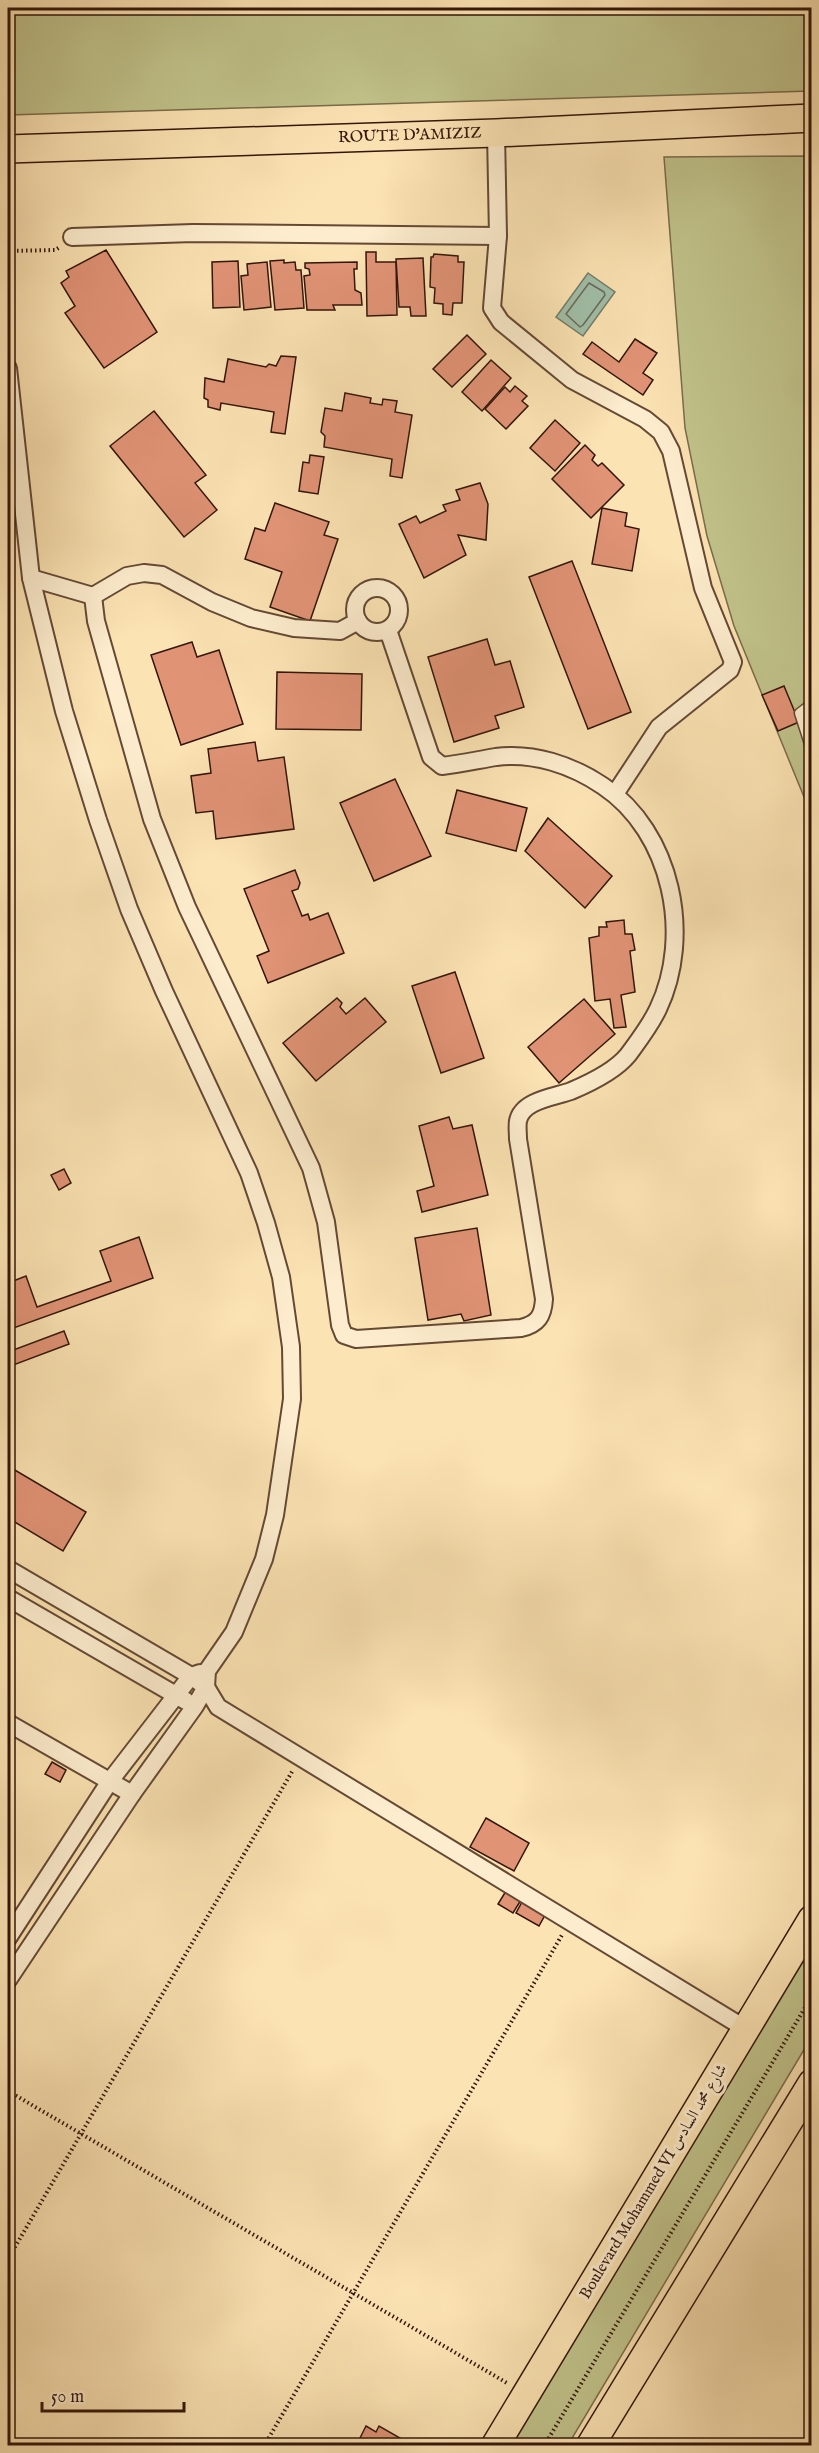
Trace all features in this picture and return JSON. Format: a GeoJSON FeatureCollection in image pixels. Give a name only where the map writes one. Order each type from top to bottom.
{"type":"FeatureCollection","features":[{"type":"Feature","properties":{"kind":"main road","name":"ROUTE D'AMIZIZ"},"geometry":{"type":"LineString","coordinates":[[8,149],[496,133],[812,118]]}},
{"type":"Feature","properties":{"kind":"main road","name":"Boulevard Mohammed VI شارع محمد السادس"},"geometry":{"type":"LineString","coordinates":[[495,2445],[812,1919]]}},
{"type":"Feature","properties":{"kind":"main road"},"geometry":{"type":"LineString","coordinates":[[590,2445],[812,2083]]}},
{"type":"Feature","properties":{"kind":"street"},"geometry":{"type":"LineString","coordinates":[[496,133],[498,236],[492,308],[501,322],[572,380],[645,419],[661,432],[671,452],[703,588],[733,662],[730,670],[659,727],[615,794]]}},
{"type":"Feature","properties":{"kind":"street"},"geometry":{"type":"LineString","coordinates":[[72,237],[193,233],[498,236]]}},
{"type":"Feature","properties":{"kind":"street"},"geometry":{"type":"LineString","coordinates":[[8,368],[31,578],[64,711],[129,909],[164,991],[249,1173],[281,1277],[291,1347],[292,1400],[275,1515],[264,1559],[234,1632],[202,1678],[195,1706],[132,1794],[8,1980]]}},
{"type":"Feature","properties":{"kind":"street"},"geometry":{"type":"LineString","coordinates":[[31,578],[93,596],[127,576],[144,573],[162,575],[212,602],[251,618],[294,628],[340,631],[358,621]]}},
{"type":"Feature","properties":{"kind":"street"},"geometry":{"type":"LineString","coordinates":[[377,587],[388,591],[397,599],[400,610],[396,622],[388,630],[377,633],[366,630],[358,621],[354,610],[358,599],[366,590],[377,587]]}},
{"type":"Feature","properties":{"kind":"street"},"geometry":{"type":"LineString","coordinates":[[93,596],[96,621],[152,819],[187,907],[311,1168],[326,1222],[340,1325],[344,1335],[356,1339],[532,1326],[539,1320],[544,1299],[518,1139],[518,1119],[524,1110],[538,1101],[571,1090],[603,1075],[624,1059],[645,1032],[658,1010],[672,966],[673,904],[668,874],[636,815],[615,794],[589,776],[557,763],[533,757],[499,757],[442,766],[436,763],[431,757],[388,630]]}},
{"type":"Feature","properties":{"kind":"street"},"geometry":{"type":"LineString","coordinates":[[8,1569],[202,1678],[218,1707]]}},
{"type":"Feature","properties":{"kind":"street"},"geometry":{"type":"LineString","coordinates":[[8,1598],[195,1706],[218,1707],[746,2029]]}},
{"type":"Feature","properties":{"kind":"street"},"geometry":{"type":"LineString","coordinates":[[8,1938],[110,1781],[176,1695],[202,1678]]}},
{"type":"Feature","properties":{"kind":"street"},"geometry":{"type":"LineString","coordinates":[[8,1723],[132,1794]]}},
{"type":"Feature","properties":{"kind":"lane"},"geometry":{"type":"LineString","coordinates":[[812,703],[799,712],[812,753]]}},
{"type":"Feature","properties":{"kind":"path"},"geometry":{"type":"LineString","coordinates":[[8,251],[55,250],[72,237]]}},
{"type":"Feature","properties":{"kind":"path"},"geometry":{"type":"LineString","coordinates":[[8,2259],[300,1757]]}},
{"type":"Feature","properties":{"kind":"path"},"geometry":{"type":"LineString","coordinates":[[264,2445],[570,1922]]}},
{"type":"Feature","properties":{"kind":"path"},"geometry":{"type":"LineString","coordinates":[[544,2445],[812,1996]]}},
{"type":"Feature","properties":{"kind":"path"},"geometry":{"type":"LineString","coordinates":[[8,2091],[526,2395]]}},
{"type":"Feature","properties":{"kind":"green space"},"geometry":{"type":"Polygon","coordinates":[[[8,8],[811,8],[811,91],[8,115],[8,8]]]}},
{"type":"Feature","properties":{"kind":"green space"},"geometry":{"type":"Polygon","coordinates":[[[811,156],[811,814],[734,626],[707,536],[685,428],[664,157],[811,156]]]}},
{"type":"Feature","properties":{"kind":"green space"},"geometry":{"type":"Polygon","coordinates":[[[811,1939],[811,2038],[568,2445],[510,2446],[811,1939]]]}},
{"type":"Feature","properties":{"kind":"water"},"geometry":{"type":"Polygon","coordinates":[[[588,273],[615,292],[583,336],[556,317],[588,273]]]}},
{"type":"Feature","properties":{"kind":"building"},"geometry":{"type":"Polygon","coordinates":[[[106,250],[157,332],[104,368],[65,313],[75,306],[61,283],[69,277],[66,271],[106,250]]]}},
{"type":"Feature","properties":{"kind":"building"},"geometry":{"type":"Polygon","coordinates":[[[366,252],[376,252],[376,262],[396,262],[397,315],[367,316],[366,252]]]}},
{"type":"Feature","properties":{"kind":"building"},"geometry":{"type":"Polygon","coordinates":[[[434,254],[458,256],[458,262],[464,262],[462,303],[453,303],[452,315],[443,314],[443,304],[434,303],[435,288],[430,287],[431,257],[434,254]]]}},
{"type":"Feature","properties":{"kind":"building"},"geometry":{"type":"Polygon","coordinates":[[[423,258],[426,316],[411,316],[410,307],[399,307],[396,259],[423,258]]]}},
{"type":"Feature","properties":{"kind":"building"},"geometry":{"type":"Polygon","coordinates":[[[284,260],[284,263],[295,262],[296,270],[301,270],[304,308],[275,310],[270,261],[284,260]]]}},
{"type":"Feature","properties":{"kind":"building"},"geometry":{"type":"Polygon","coordinates":[[[238,261],[240,307],[213,308],[212,262],[238,261]]]}},
{"type":"Feature","properties":{"kind":"building"},"geometry":{"type":"Polygon","coordinates":[[[267,262],[271,307],[244,310],[241,276],[248,275],[247,264],[267,262]]]}},
{"type":"Feature","properties":{"kind":"building"},"geometry":{"type":"Polygon","coordinates":[[[357,262],[357,269],[354,269],[355,290],[361,293],[362,305],[333,305],[335,310],[307,310],[304,276],[310,275],[309,269],[305,268],[305,263],[357,262]]]}},
{"type":"Feature","properties":{"kind":"building"},"geometry":{"type":"Polygon","coordinates":[[[467,335],[486,354],[452,387],[433,369],[467,335]]]}},
{"type":"Feature","properties":{"kind":"building"},"geometry":{"type":"Polygon","coordinates":[[[635,339],[657,353],[643,373],[653,380],[643,395],[583,354],[592,342],[619,362],[635,339]]]}},
{"type":"Feature","properties":{"kind":"building"},"geometry":{"type":"Polygon","coordinates":[[[281,356],[296,357],[285,434],[271,432],[274,412],[221,403],[220,410],[208,407],[208,400],[204,398],[205,378],[224,382],[228,359],[266,367],[269,364],[276,366],[281,356]]]}},
{"type":"Feature","properties":{"kind":"building"},"geometry":{"type":"Polygon","coordinates":[[[491,360],[511,378],[482,411],[462,392],[491,360]]]}},
{"type":"Feature","properties":{"kind":"building"},"geometry":{"type":"Polygon","coordinates":[[[515,386],[527,396],[522,401],[528,406],[506,429],[485,409],[505,387],[510,392],[515,386]]]}},
{"type":"Feature","properties":{"kind":"building"},"geometry":{"type":"Polygon","coordinates":[[[345,393],[371,398],[370,403],[382,405],[383,399],[397,401],[395,412],[412,415],[402,478],[390,476],[392,459],[324,447],[325,436],[321,432],[325,408],[342,411],[345,393]]]}},
{"type":"Feature","properties":{"kind":"building"},"geometry":{"type":"Polygon","coordinates":[[[154,411],[206,475],[195,483],[217,510],[184,537],[110,446],[154,411]]]}},
{"type":"Feature","properties":{"kind":"building"},"geometry":{"type":"Polygon","coordinates":[[[555,420],[580,443],[555,471],[530,448],[555,420]]]}},
{"type":"Feature","properties":{"kind":"building"},"geometry":{"type":"Polygon","coordinates":[[[585,445],[595,455],[592,460],[598,466],[602,463],[624,485],[591,518],[552,479],[585,445]]]}},
{"type":"Feature","properties":{"kind":"building"},"geometry":{"type":"Polygon","coordinates":[[[310,455],[324,457],[318,494],[299,491],[303,462],[309,463],[310,455]]]}},
{"type":"Feature","properties":{"kind":"building"},"geometry":{"type":"Polygon","coordinates":[[[480,483],[488,504],[486,540],[458,535],[466,555],[424,578],[399,524],[416,516],[420,523],[446,511],[443,505],[460,500],[456,490],[480,483]]]}},
{"type":"Feature","properties":{"kind":"building"},"geometry":{"type":"Polygon","coordinates":[[[275,503],[329,522],[324,535],[338,539],[310,621],[270,607],[282,572],[245,559],[255,528],[265,531],[275,503]]]}},
{"type":"Feature","properties":{"kind":"building"},"geometry":{"type":"Polygon","coordinates":[[[602,508],[627,513],[625,526],[639,529],[632,571],[592,564],[602,508]]]}},
{"type":"Feature","properties":{"kind":"building"},"geometry":{"type":"Polygon","coordinates":[[[572,561],[631,712],[588,729],[529,577],[572,561]]]}},
{"type":"Feature","properties":{"kind":"building"},"geometry":{"type":"Polygon","coordinates":[[[487,639],[495,665],[510,661],[524,707],[495,716],[499,728],[454,742],[428,657],[487,639]]]}},
{"type":"Feature","properties":{"kind":"building"},"geometry":{"type":"Polygon","coordinates":[[[192,642],[197,657],[219,650],[243,724],[181,745],[151,655],[192,642]]]}},
{"type":"Feature","properties":{"kind":"building"},"geometry":{"type":"Polygon","coordinates":[[[277,672],[362,674],[361,730],[276,729],[277,672]]]}},
{"type":"Feature","properties":{"kind":"building"},"geometry":{"type":"Polygon","coordinates":[[[784,686],[799,722],[778,731],[762,695],[784,686]]]}},
{"type":"Feature","properties":{"kind":"building"},"geometry":{"type":"Polygon","coordinates":[[[255,742],[258,761],[284,757],[294,829],[216,839],[213,811],[196,813],[191,776],[211,773],[208,749],[255,742]]]}},
{"type":"Feature","properties":{"kind":"building"},"geometry":{"type":"Polygon","coordinates":[[[395,779],[431,856],[374,881],[340,803],[395,779]]]}},
{"type":"Feature","properties":{"kind":"building"},"geometry":{"type":"Polygon","coordinates":[[[457,790],[527,808],[516,851],[446,833],[457,790]]]}},
{"type":"Feature","properties":{"kind":"building"},"geometry":{"type":"Polygon","coordinates":[[[548,818],[612,876],[585,908],[525,851],[548,818]]]}},
{"type":"Feature","properties":{"kind":"building"},"geometry":{"type":"Polygon","coordinates":[[[295,870],[300,883],[298,889],[292,891],[302,916],[308,914],[310,920],[328,913],[344,953],[268,983],[257,956],[269,951],[244,889],[295,870]]]}},
{"type":"Feature","properties":{"kind":"building"},"geometry":{"type":"Polygon","coordinates":[[[624,920],[625,934],[632,934],[635,950],[630,951],[635,992],[621,995],[626,1027],[614,1028],[610,999],[595,1001],[589,938],[599,936],[599,927],[607,927],[606,922],[624,920]]]}},
{"type":"Feature","properties":{"kind":"building"},"geometry":{"type":"Polygon","coordinates":[[[455,972],[484,1058],[441,1073],[412,986],[455,972]]]}},
{"type":"Feature","properties":{"kind":"building"},"geometry":{"type":"Polygon","coordinates":[[[337,998],[342,1003],[340,1007],[346,1014],[365,998],[386,1022],[316,1081],[283,1043],[337,998]]]}},
{"type":"Feature","properties":{"kind":"building"},"geometry":{"type":"Polygon","coordinates":[[[584,999],[615,1034],[559,1083],[528,1047],[584,999]]]}},
{"type":"Feature","properties":{"kind":"building"},"geometry":{"type":"Polygon","coordinates":[[[449,1117],[453,1129],[472,1125],[488,1195],[422,1212],[417,1191],[434,1186],[419,1126],[449,1117]]]}},
{"type":"Feature","properties":{"kind":"building"},"geometry":{"type":"Polygon","coordinates":[[[64,1169],[71,1183],[59,1190],[51,1175],[64,1169]]]}},
{"type":"Feature","properties":{"kind":"building"},"geometry":{"type":"Polygon","coordinates":[[[477,1228],[491,1315],[464,1321],[461,1314],[428,1320],[415,1238],[477,1228]]]}},
{"type":"Feature","properties":{"kind":"building"},"geometry":{"type":"Polygon","coordinates":[[[139,1237],[153,1278],[8,1330],[8,1283],[26,1276],[37,1307],[111,1281],[100,1251],[139,1237]]]}},
{"type":"Feature","properties":{"kind":"building"},"geometry":{"type":"Polygon","coordinates":[[[64,1331],[69,1344],[8,1367],[8,1352],[64,1331]]]}},
{"type":"Feature","properties":{"kind":"building"},"geometry":{"type":"Polygon","coordinates":[[[8,1466],[86,1512],[63,1551],[8,1518],[8,1466]]]}},
{"type":"Feature","properties":{"kind":"building"},"geometry":{"type":"Polygon","coordinates":[[[52,1762],[66,1770],[60,1782],[45,1774],[52,1762]]]}},
{"type":"Feature","properties":{"kind":"building"},"geometry":{"type":"Polygon","coordinates":[[[486,1818],[529,1843],[514,1871],[470,1847],[486,1818]]]}},
{"type":"Feature","properties":{"kind":"building"},"geometry":{"type":"Polygon","coordinates":[[[506,1891],[521,1900],[513,1913],[498,1904],[506,1891]]]}},
{"type":"Feature","properties":{"kind":"building"},"geometry":{"type":"Polygon","coordinates":[[[522,1902],[545,1915],[539,1926],[516,1913],[522,1902]]]}},
{"type":"Feature","properties":{"kind":"building"},"geometry":{"type":"Polygon","coordinates":[[[366,2426],[376,2432],[379,2426],[414,2446],[356,2446],[366,2426]]]}}]}
